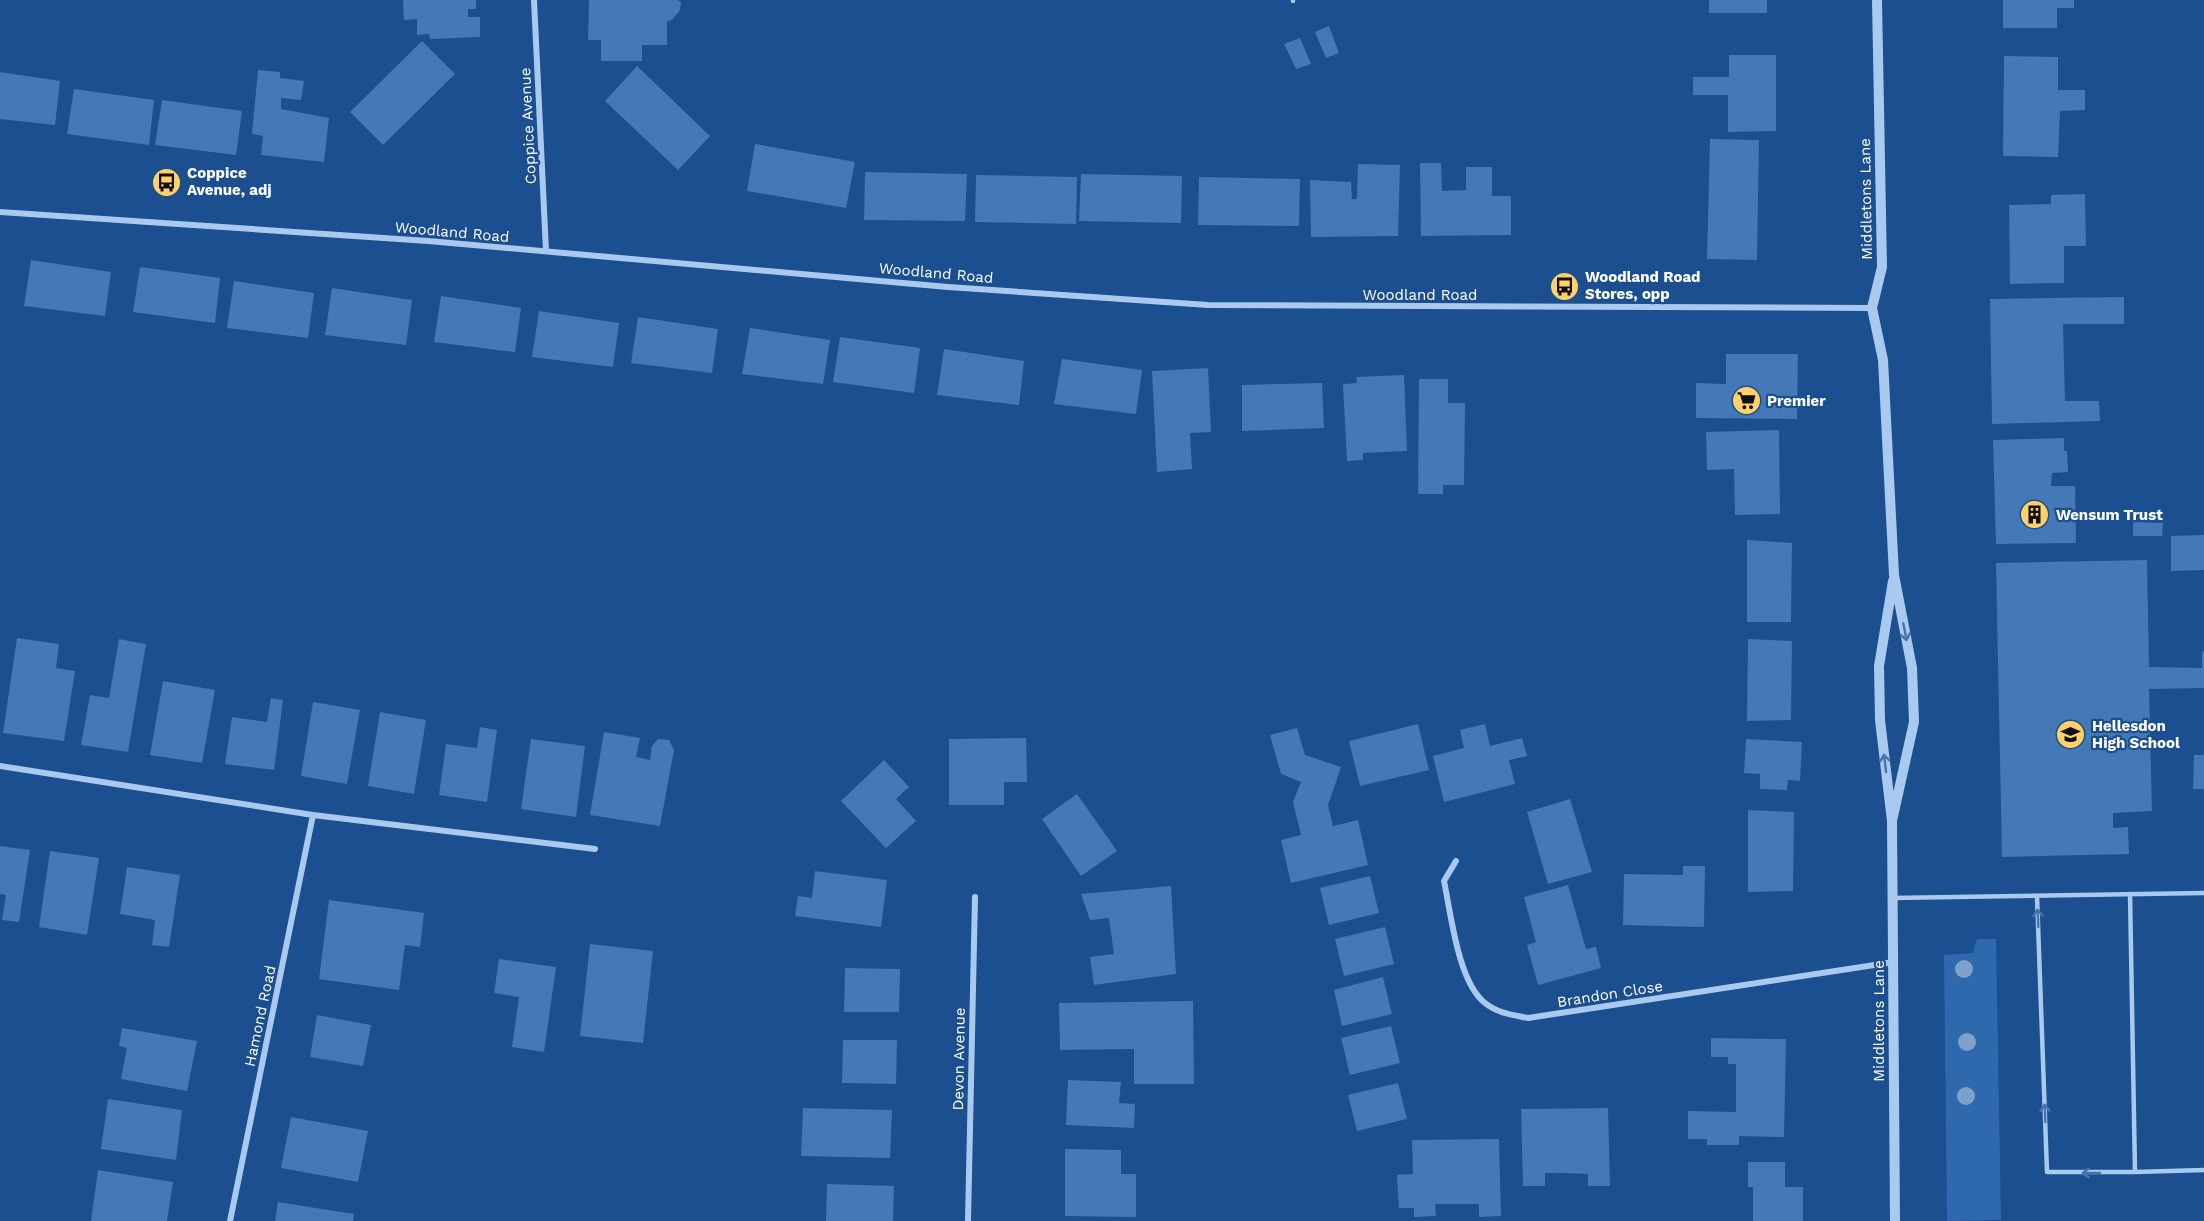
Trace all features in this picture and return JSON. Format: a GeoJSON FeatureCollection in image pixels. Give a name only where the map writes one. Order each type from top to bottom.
{"type":"FeatureCollection","features":[{"type":"Feature","properties":{"kind":"street","name":"Coppice Avenue"},"geometry":{"type":"LineString","coordinates":[[534,0],[546,251]]}},
{"type":"Feature","properties":{"kind":"street","name":"Middletons Lane"},"geometry":{"type":"LineString","coordinates":[[1877,0],[1882,267],[1872,308],[1883,360],[1894,574],[1912,668],[1914,722],[1892,821]]}},
{"type":"Feature","properties":{"kind":"street","name":"Woodland Road"},"geometry":{"type":"LineString","coordinates":[[0,212],[546,251],[948,287],[1208,305],[1872,308]]}},
{"type":"Feature","properties":{"kind":"street","name":"Middletons Lane"},"geometry":{"type":"LineString","coordinates":[[1894,574],[1879,666],[1880,720],[1892,821],[1895,1221]]}},
{"type":"Feature","properties":{"kind":"street"},"geometry":{"type":"LineString","coordinates":[[0,766],[314,815],[595,849]]}},
{"type":"Feature","properties":{"kind":"street","name":"Hamond Road"},"geometry":{"type":"LineString","coordinates":[[231,1221],[314,815]]}},
{"type":"Feature","properties":{"kind":"street","name":"Brandon Close"},"geometry":{"type":"LineString","coordinates":[[1456,861],[1444,881],[1466,975],[1473,990],[1485,1004],[1505,1014],[1528,1018],[1894,962]]}},
{"type":"Feature","properties":{"kind":"street","name":"Devon Avenue"},"geometry":{"type":"LineString","coordinates":[[968,1221],[975,897]]}},
{"type":"Feature","properties":{"kind":"lane"},"geometry":{"type":"LineString","coordinates":[[1892,898],[2204,893]]}},
{"type":"Feature","properties":{"kind":"lane"},"geometry":{"type":"LineString","coordinates":[[2130,894],[2135,1172]]}},
{"type":"Feature","properties":{"kind":"lane"},"geometry":{"type":"LineString","coordinates":[[2037,896],[2047,1172],[2204,1170]]}},
{"type":"Feature","properties":{"kind":"shaded area"},"geometry":{"type":"Polygon","coordinates":[[[1977,939],[1996,939],[2001,1220],[1947,1221],[1944,955],[1973,953],[1977,939]]]}},
{"type":"Feature","properties":{"kind":"building"},"geometry":{"type":"Polygon","coordinates":[[[403,0],[476,0],[476,9],[468,9],[468,17],[480,17],[480,37],[430,39],[429,34],[417,35],[417,19],[404,20],[403,0]]]}},
{"type":"Feature","properties":{"kind":"building"},"geometry":{"type":"Polygon","coordinates":[[[589,0],[678,0],[681,2],[680,10],[672,20],[667,21],[667,45],[642,45],[642,61],[601,61],[601,40],[588,40],[589,0]]]}},
{"type":"Feature","properties":{"kind":"building"},"geometry":{"type":"Polygon","coordinates":[[[1709,0],[1767,0],[1767,13],[1709,13],[1709,0]]]}},
{"type":"Feature","properties":{"kind":"building"},"geometry":{"type":"Polygon","coordinates":[[[2003,0],[2074,0],[2074,8],[2057,8],[2057,28],[2003,28],[2003,0]]]}},
{"type":"Feature","properties":{"kind":"building"},"geometry":{"type":"Polygon","coordinates":[[[1329,26],[1339,53],[1326,58],[1315,32],[1329,26]]]}},
{"type":"Feature","properties":{"kind":"building"},"geometry":{"type":"Polygon","coordinates":[[[1300,38],[1311,64],[1296,69],[1284,44],[1300,38]]]}},
{"type":"Feature","properties":{"kind":"building"},"geometry":{"type":"Polygon","coordinates":[[[422,41],[455,74],[383,145],[350,112],[422,41]]]}},
{"type":"Feature","properties":{"kind":"building"},"geometry":{"type":"Polygon","coordinates":[[[1729,55],[1776,55],[1776,131],[1728,132],[1728,95],[1693,95],[1693,77],[1729,77],[1729,55]]]}},
{"type":"Feature","properties":{"kind":"building"},"geometry":{"type":"Polygon","coordinates":[[[2004,56],[2058,57],[2058,90],[2085,90],[2085,110],[2060,111],[2058,157],[2003,156],[2004,56]]]}},
{"type":"Feature","properties":{"kind":"building"},"geometry":{"type":"Polygon","coordinates":[[[637,66],[710,136],[678,170],[605,101],[637,66]]]}},
{"type":"Feature","properties":{"kind":"building"},"geometry":{"type":"Polygon","coordinates":[[[258,70],[280,72],[280,78],[304,81],[301,100],[281,98],[281,109],[329,118],[324,162],[261,155],[263,136],[252,134],[258,70]]]}},
{"type":"Feature","properties":{"kind":"building"},"geometry":{"type":"Polygon","coordinates":[[[0,72],[60,81],[55,125],[0,119],[0,72]]]}},
{"type":"Feature","properties":{"kind":"building"},"geometry":{"type":"Polygon","coordinates":[[[74,89],[154,100],[149,145],[67,134],[74,89]]]}},
{"type":"Feature","properties":{"kind":"building"},"geometry":{"type":"Polygon","coordinates":[[[162,100],[242,111],[236,155],[155,145],[162,100]]]}},
{"type":"Feature","properties":{"kind":"building"},"geometry":{"type":"Polygon","coordinates":[[[1710,139],[1759,140],[1757,260],[1707,259],[1710,139]]]}},
{"type":"Feature","properties":{"kind":"building"},"geometry":{"type":"Polygon","coordinates":[[[755,144],[855,162],[846,208],[747,191],[755,144]]]}},
{"type":"Feature","properties":{"kind":"building"},"geometry":{"type":"Polygon","coordinates":[[[1420,163],[1441,163],[1442,191],[1466,190],[1466,167],[1492,167],[1492,196],[1511,196],[1511,235],[1421,236],[1420,163]]]}},
{"type":"Feature","properties":{"kind":"building"},"geometry":{"type":"Polygon","coordinates":[[[1358,164],[1400,165],[1398,236],[1311,237],[1310,180],[1351,182],[1352,199],[1357,199],[1358,164]]]}},
{"type":"Feature","properties":{"kind":"building"},"geometry":{"type":"Polygon","coordinates":[[[865,172],[967,174],[965,221],[864,220],[865,172]]]}},
{"type":"Feature","properties":{"kind":"building"},"geometry":{"type":"Polygon","coordinates":[[[1081,174],[1182,176],[1181,223],[1079,221],[1081,174]]]}},
{"type":"Feature","properties":{"kind":"building"},"geometry":{"type":"Polygon","coordinates":[[[976,175],[1077,177],[1076,224],[975,222],[976,175]]]}},
{"type":"Feature","properties":{"kind":"building"},"geometry":{"type":"Polygon","coordinates":[[[1199,177],[1300,179],[1299,226],[1198,225],[1199,177]]]}},
{"type":"Feature","properties":{"kind":"building"},"geometry":{"type":"Polygon","coordinates":[[[2085,194],[2086,246],[2064,246],[2064,283],[2010,284],[2009,205],[2051,204],[2051,195],[2085,194]]]}},
{"type":"Feature","properties":{"kind":"building"},"geometry":{"type":"Polygon","coordinates":[[[31,260],[111,272],[105,316],[24,306],[31,260]]]}},
{"type":"Feature","properties":{"kind":"building"},"geometry":{"type":"Polygon","coordinates":[[[140,267],[220,278],[215,323],[133,312],[140,267]]]}},
{"type":"Feature","properties":{"kind":"building"},"geometry":{"type":"Polygon","coordinates":[[[234,281],[314,293],[308,338],[227,328],[234,281]]]}},
{"type":"Feature","properties":{"kind":"building"},"geometry":{"type":"Polygon","coordinates":[[[332,288],[412,300],[406,345],[325,335],[332,288]]]}},
{"type":"Feature","properties":{"kind":"building"},"geometry":{"type":"Polygon","coordinates":[[[441,296],[521,308],[515,352],[434,342],[441,296]]]}},
{"type":"Feature","properties":{"kind":"building"},"geometry":{"type":"Polygon","coordinates":[[[2124,297],[2124,324],[2063,324],[2065,401],[2099,401],[2100,421],[1992,424],[1990,299],[2124,297]]]}},
{"type":"Feature","properties":{"kind":"building"},"geometry":{"type":"Polygon","coordinates":[[[539,311],[619,323],[613,367],[532,357],[539,311]]]}},
{"type":"Feature","properties":{"kind":"building"},"geometry":{"type":"Polygon","coordinates":[[[638,317],[718,329],[712,373],[631,363],[638,317]]]}},
{"type":"Feature","properties":{"kind":"building"},"geometry":{"type":"Polygon","coordinates":[[[750,328],[830,340],[823,384],[742,374],[750,328]]]}},
{"type":"Feature","properties":{"kind":"building"},"geometry":{"type":"Polygon","coordinates":[[[840,337],[920,348],[914,393],[833,382],[840,337]]]}},
{"type":"Feature","properties":{"kind":"building"},"geometry":{"type":"Polygon","coordinates":[[[944,349],[1024,361],[1019,405],[937,395],[944,349]]]}},
{"type":"Feature","properties":{"kind":"building","name":"Premier"},"geometry":{"type":"Polygon","coordinates":[[[1726,354],[1798,354],[1797,419],[1696,418],[1696,383],[1726,384],[1726,354]]]}},
{"type":"Feature","properties":{"kind":"building"},"geometry":{"type":"Polygon","coordinates":[[[1062,359],[1142,370],[1136,414],[1054,404],[1062,359]]]}},
{"type":"Feature","properties":{"kind":"building"},"geometry":{"type":"Polygon","coordinates":[[[1208,368],[1211,432],[1190,433],[1192,469],[1157,472],[1152,371],[1208,368]]]}},
{"type":"Feature","properties":{"kind":"building"},"geometry":{"type":"Polygon","coordinates":[[[1404,375],[1407,451],[1363,453],[1363,460],[1347,461],[1343,384],[1357,383],[1356,377],[1404,375]]]}},
{"type":"Feature","properties":{"kind":"building"},"geometry":{"type":"Polygon","coordinates":[[[1419,379],[1448,379],[1448,403],[1465,403],[1464,485],[1443,485],[1443,494],[1418,494],[1419,379]]]}},
{"type":"Feature","properties":{"kind":"building"},"geometry":{"type":"Polygon","coordinates":[[[1322,383],[1324,428],[1242,431],[1242,385],[1322,383]]]}},
{"type":"Feature","properties":{"kind":"building"},"geometry":{"type":"Polygon","coordinates":[[[1779,430],[1780,514],[1735,515],[1734,469],[1707,470],[1706,432],[1779,430]]]}},
{"type":"Feature","properties":{"kind":"building"},"geometry":{"type":"Polygon","coordinates":[[[2064,438],[2068,472],[2052,473],[2051,486],[2075,486],[2076,543],[1996,544],[1993,440],[2064,438]]]}},
{"type":"Feature","properties":{"kind":"building"},"geometry":{"type":"Polygon","coordinates":[[[2133,522],[2163,523],[2162,536],[2133,536],[2133,522]]]}},
{"type":"Feature","properties":{"kind":"building"},"geometry":{"type":"Polygon","coordinates":[[[2204,535],[2204,570],[2171,571],[2171,536],[2204,535]]]}},
{"type":"Feature","properties":{"kind":"building"},"geometry":{"type":"Polygon","coordinates":[[[1747,540],[1792,543],[1791,622],[1747,622],[1747,540]]]}},
{"type":"Feature","properties":{"kind":"building"},"geometry":{"type":"Polygon","coordinates":[[[2147,560],[2149,667],[2202,668],[2202,652],[2204,651],[2204,688],[2149,689],[2152,811],[2113,813],[2113,828],[2128,827],[2129,854],[2002,857],[1996,563],[2147,560]]]}},
{"type":"Feature","properties":{"kind":"building"},"geometry":{"type":"Polygon","coordinates":[[[17,638],[59,644],[56,668],[75,671],[64,741],[3,733],[17,638]]]}},
{"type":"Feature","properties":{"kind":"building"},"geometry":{"type":"Polygon","coordinates":[[[119,639],[146,644],[128,752],[81,745],[90,695],[109,698],[119,639]]]}},
{"type":"Feature","properties":{"kind":"building"},"geometry":{"type":"Polygon","coordinates":[[[1748,639],[1792,641],[1791,720],[1747,721],[1748,639]]]}},
{"type":"Feature","properties":{"kind":"building"},"geometry":{"type":"Polygon","coordinates":[[[163,681],[215,690],[202,763],[150,755],[163,681]]]}},
{"type":"Feature","properties":{"kind":"building"},"geometry":{"type":"Polygon","coordinates":[[[271,698],[283,700],[274,770],[225,764],[232,717],[267,722],[271,698]]]}},
{"type":"Feature","properties":{"kind":"building"},"geometry":{"type":"Polygon","coordinates":[[[313,702],[360,710],[347,784],[301,776],[313,702]]]}},
{"type":"Feature","properties":{"kind":"building"},"geometry":{"type":"Polygon","coordinates":[[[380,712],[426,720],[414,794],[368,786],[380,712]]]}},
{"type":"Feature","properties":{"kind":"building"},"geometry":{"type":"Polygon","coordinates":[[[1418,724],[1429,770],[1360,786],[1349,741],[1418,724]]]}},
{"type":"Feature","properties":{"kind":"building"},"geometry":{"type":"Polygon","coordinates":[[[1485,724],[1490,746],[1522,738],[1527,756],[1509,760],[1515,784],[1444,802],[1433,756],[1464,748],[1460,730],[1485,724]]]}},
{"type":"Feature","properties":{"kind":"building"},"geometry":{"type":"Polygon","coordinates":[[[480,727],[497,730],[487,802],[439,795],[446,744],[477,748],[480,727]]]}},
{"type":"Feature","properties":{"kind":"building"},"geometry":{"type":"Polygon","coordinates":[[[1297,728],[1305,755],[1341,767],[1328,805],[1333,826],[1358,820],[1368,865],[1291,883],[1281,840],[1301,835],[1293,802],[1301,782],[1281,774],[1270,735],[1297,728]]]}},
{"type":"Feature","properties":{"kind":"building"},"geometry":{"type":"Polygon","coordinates":[[[604,732],[640,738],[636,757],[650,760],[652,746],[658,739],[669,740],[674,750],[660,826],[590,815],[604,732]]]}},
{"type":"Feature","properties":{"kind":"building"},"geometry":{"type":"Polygon","coordinates":[[[1026,738],[1027,782],[1004,782],[1004,805],[949,805],[949,739],[1026,738]]]}},
{"type":"Feature","properties":{"kind":"building"},"geometry":{"type":"Polygon","coordinates":[[[531,739],[585,746],[576,817],[521,809],[531,739]]]}},
{"type":"Feature","properties":{"kind":"building"},"geometry":{"type":"Polygon","coordinates":[[[1746,739],[1802,742],[1800,781],[1788,780],[1787,790],[1760,789],[1760,774],[1744,773],[1746,739]]]}},
{"type":"Feature","properties":{"kind":"building"},"geometry":{"type":"Polygon","coordinates":[[[2194,755],[2204,755],[2204,789],[2193,789],[2194,755]]]}},
{"type":"Feature","properties":{"kind":"building"},"geometry":{"type":"Polygon","coordinates":[[[884,760],[909,787],[896,799],[916,821],[886,848],[841,801],[884,760]]]}},
{"type":"Feature","properties":{"kind":"building"},"geometry":{"type":"Polygon","coordinates":[[[1077,794],[1117,851],[1081,876],[1042,819],[1077,794]]]}},
{"type":"Feature","properties":{"kind":"building"},"geometry":{"type":"Polygon","coordinates":[[[1570,799],[1592,872],[1548,884],[1527,812],[1570,799]]]}},
{"type":"Feature","properties":{"kind":"building"},"geometry":{"type":"Polygon","coordinates":[[[1748,810],[1794,812],[1793,891],[1748,892],[1748,810]]]}},
{"type":"Feature","properties":{"kind":"building"},"geometry":{"type":"Polygon","coordinates":[[[0,846],[30,850],[19,922],[2,920],[6,895],[0,894],[0,846]]]}},
{"type":"Feature","properties":{"kind":"building"},"geometry":{"type":"Polygon","coordinates":[[[50,851],[99,858],[87,935],[39,927],[50,851]]]}},
{"type":"Feature","properties":{"kind":"building"},"geometry":{"type":"Polygon","coordinates":[[[1683,866],[1705,866],[1704,927],[1623,925],[1624,874],[1683,875],[1683,866]]]}},
{"type":"Feature","properties":{"kind":"building"},"geometry":{"type":"Polygon","coordinates":[[[127,867],[180,875],[169,947],[152,945],[155,920],[120,914],[127,867]]]}},
{"type":"Feature","properties":{"kind":"building"},"geometry":{"type":"Polygon","coordinates":[[[815,871],[887,880],[881,927],[795,916],[798,896],[812,898],[815,871]]]}},
{"type":"Feature","properties":{"kind":"building"},"geometry":{"type":"Polygon","coordinates":[[[1370,876],[1379,913],[1329,925],[1320,888],[1370,876]]]}},
{"type":"Feature","properties":{"kind":"building"},"geometry":{"type":"Polygon","coordinates":[[[1568,885],[1586,949],[1596,947],[1601,968],[1538,985],[1527,945],[1536,942],[1524,897],[1568,885]]]}},
{"type":"Feature","properties":{"kind":"building"},"geometry":{"type":"Polygon","coordinates":[[[1171,886],[1176,974],[1094,985],[1090,957],[1114,954],[1109,918],[1090,920],[1081,894],[1171,886]]]}},
{"type":"Feature","properties":{"kind":"building"},"geometry":{"type":"Polygon","coordinates":[[[329,900],[424,913],[420,947],[405,945],[399,990],[319,979],[329,900]]]}},
{"type":"Feature","properties":{"kind":"building"},"geometry":{"type":"Polygon","coordinates":[[[1385,927],[1394,964],[1344,976],[1335,939],[1385,927]]]}},
{"type":"Feature","properties":{"kind":"building"},"geometry":{"type":"Polygon","coordinates":[[[590,944],[653,951],[643,1043],[580,1036],[590,944]]]}},
{"type":"Feature","properties":{"kind":"building"},"geometry":{"type":"Polygon","coordinates":[[[499,959],[556,967],[544,1052],[512,1047],[519,997],[494,993],[499,959]]]}},
{"type":"Feature","properties":{"kind":"building"},"geometry":{"type":"Polygon","coordinates":[[[845,968],[900,969],[899,1012],[844,1012],[845,968]]]}},
{"type":"Feature","properties":{"kind":"building"},"geometry":{"type":"Polygon","coordinates":[[[1383,977],[1392,1014],[1342,1026],[1334,990],[1383,977]]]}},
{"type":"Feature","properties":{"kind":"building"},"geometry":{"type":"Polygon","coordinates":[[[1193,1001],[1194,1084],[1134,1084],[1134,1049],[1060,1050],[1059,1003],[1193,1001]]]}},
{"type":"Feature","properties":{"kind":"building"},"geometry":{"type":"Polygon","coordinates":[[[317,1015],[371,1025],[363,1066],[310,1057],[317,1015]]]}},
{"type":"Feature","properties":{"kind":"building"},"geometry":{"type":"Polygon","coordinates":[[[1391,1026],[1400,1063],[1350,1075],[1341,1038],[1391,1026]]]}},
{"type":"Feature","properties":{"kind":"building"},"geometry":{"type":"Polygon","coordinates":[[[122,1028],[197,1041],[187,1091],[121,1079],[127,1048],[119,1046],[122,1028]]]}},
{"type":"Feature","properties":{"kind":"building"},"geometry":{"type":"Polygon","coordinates":[[[1711,1038],[1786,1039],[1784,1137],[1739,1136],[1739,1145],[1707,1145],[1707,1139],[1688,1139],[1688,1111],[1736,1112],[1736,1064],[1728,1064],[1728,1057],[1711,1057],[1711,1038]]]}},
{"type":"Feature","properties":{"kind":"building"},"geometry":{"type":"Polygon","coordinates":[[[843,1040],[897,1040],[896,1084],[842,1083],[843,1040]]]}},
{"type":"Feature","properties":{"kind":"building"},"geometry":{"type":"Polygon","coordinates":[[[1068,1080],[1121,1082],[1119,1103],[1135,1104],[1134,1128],[1066,1125],[1068,1080]]]}},
{"type":"Feature","properties":{"kind":"building"},"geometry":{"type":"Polygon","coordinates":[[[1398,1083],[1407,1119],[1357,1131],[1348,1095],[1398,1083]]]}},
{"type":"Feature","properties":{"kind":"building"},"geometry":{"type":"Polygon","coordinates":[[[108,1099],[182,1110],[176,1160],[101,1149],[108,1099]]]}},
{"type":"Feature","properties":{"kind":"building"},"geometry":{"type":"Polygon","coordinates":[[[803,1108],[892,1110],[890,1158],[801,1156],[803,1108]]]}},
{"type":"Feature","properties":{"kind":"building"},"geometry":{"type":"Polygon","coordinates":[[[1608,1108],[1610,1186],[1588,1186],[1588,1174],[1545,1173],[1545,1186],[1523,1186],[1521,1109],[1608,1108]]]}},
{"type":"Feature","properties":{"kind":"building"},"geometry":{"type":"Polygon","coordinates":[[[291,1117],[368,1131],[358,1182],[281,1168],[291,1117]]]}},
{"type":"Feature","properties":{"kind":"building"},"geometry":{"type":"Polygon","coordinates":[[[1499,1139],[1501,1216],[1479,1217],[1479,1204],[1435,1204],[1436,1216],[1414,1217],[1414,1208],[1399,1208],[1397,1175],[1413,1174],[1412,1140],[1499,1139]]]}},
{"type":"Feature","properties":{"kind":"building"},"geometry":{"type":"Polygon","coordinates":[[[1065,1149],[1121,1150],[1121,1174],[1136,1174],[1136,1217],[1065,1216],[1065,1149]]]}},
{"type":"Feature","properties":{"kind":"building"},"geometry":{"type":"Polygon","coordinates":[[[1748,1162],[1785,1162],[1785,1187],[1803,1187],[1803,1221],[1753,1221],[1753,1187],[1748,1187],[1748,1162]]]}},
{"type":"Feature","properties":{"kind":"building"},"geometry":{"type":"Polygon","coordinates":[[[98,1170],[173,1182],[167,1221],[91,1221],[98,1170]]]}},
{"type":"Feature","properties":{"kind":"building"},"geometry":{"type":"Polygon","coordinates":[[[827,1184],[894,1186],[893,1221],[826,1221],[827,1184]]]}},
{"type":"Feature","properties":{"kind":"building"},"geometry":{"type":"Polygon","coordinates":[[[278,1202],[354,1214],[353,1221],[275,1221],[278,1202]]]}},
{"type":"Feature","properties":{"kind":"place","name":"Coppice Avenue, adj"},"geometry":{"type":"Point","coordinates":[166,182]}},
{"type":"Feature","properties":{"kind":"place","name":"Woodland Road Stores, opp"},"geometry":{"type":"Point","coordinates":[1564,286]}},
{"type":"Feature","properties":{"kind":"place","name":"Premier"},"geometry":{"type":"Point","coordinates":[1746,401]}},
{"type":"Feature","properties":{"kind":"place","name":"Wensum Trust"},"geometry":{"type":"Point","coordinates":[2035,515]}},
{"type":"Feature","properties":{"kind":"place","name":"Hellesdon High School"},"geometry":{"type":"Point","coordinates":[2071,735]}}]}
